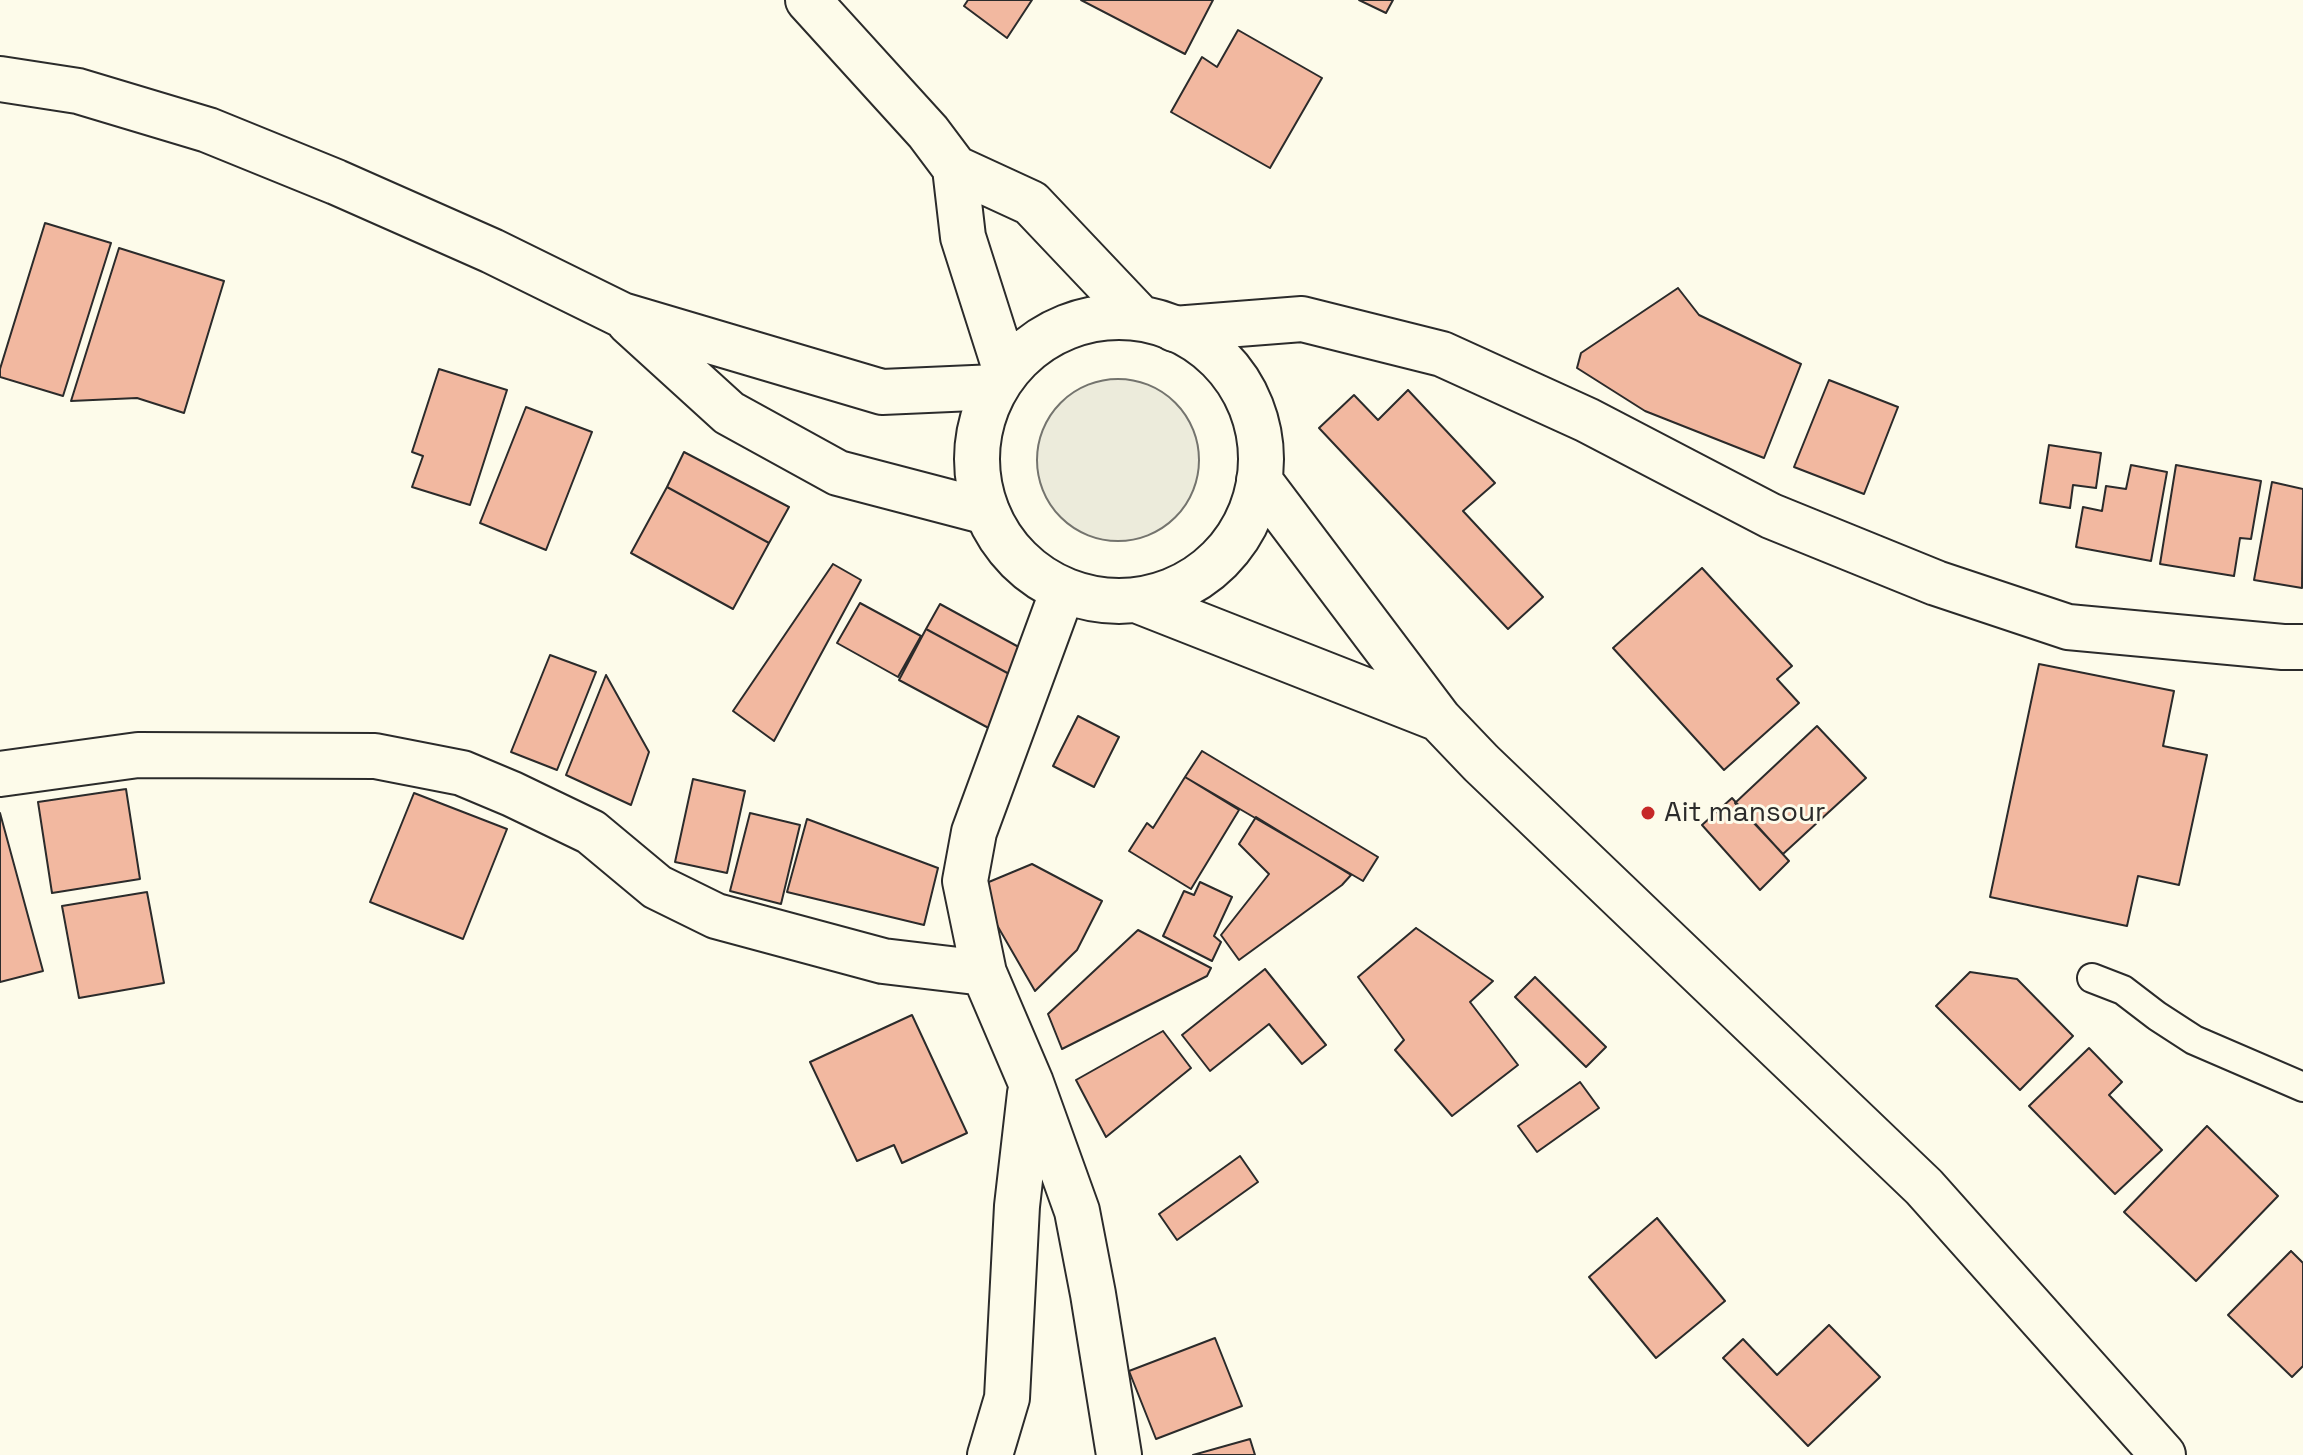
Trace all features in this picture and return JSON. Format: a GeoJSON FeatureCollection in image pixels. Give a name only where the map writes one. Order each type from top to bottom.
{"type":"FeatureCollection","features":[{"type":"Feature","properties":{"kind":"street"},"geometry":{"type":"LineString","coordinates":[[808,0],[928,132],[955,168],[1031,203],[1157,323],[1207,348],[1233,374],[1251,407],[1260,443],[1259,480],[1250,516],[1231,547],[1205,573],[1172,591],[1136,600],[1099,600],[1063,590],[1031,571],[1005,545],[987,512],[978,481],[978,436],[984,411],[1001,380],[1033,345],[1066,327],[1103,318],[1157,323],[1302,319],[1442,354],[1587,420],[1771,516],[1936,583],[2068,627],[2303,647]]}},
{"type":"Feature","properties":{"kind":"street"},"geometry":{"type":"LineString","coordinates":[[0,79],[78,91],[208,130],[492,251],[622,315],[882,392],[1001,380]]}},
{"type":"Feature","properties":{"kind":"street"},"geometry":{"type":"LineString","coordinates":[[955,168],[963,237],[1001,380]]}},
{"type":"Feature","properties":{"kind":"street"},"geometry":{"type":"LineString","coordinates":[[622,315],[729,413],[838,473],[987,512]]}},
{"type":"Feature","properties":{"kind":"street"},"geometry":{"type":"LineString","coordinates":[[1259,480],[1439,719],[1481,763],[1924,1187],[2163,1455]]}},
{"type":"Feature","properties":{"kind":"street"},"geometry":{"type":"LineString","coordinates":[[1063,590],[974,832],[965,881],[984,973],[1031,1083],[1077,1211],[1119,1455]]}},
{"type":"Feature","properties":{"kind":"street"},"geometry":{"type":"LineString","coordinates":[[1136,600],[1439,719]]}},
{"type":"Feature","properties":{"kind":"street"},"geometry":{"type":"LineString","coordinates":[[0,774],[138,755],[375,756],[462,773],[591,832],[657,887],[716,916],[883,961],[984,973]]}},
{"type":"Feature","properties":{"kind":"street"},"geometry":{"type":"LineString","coordinates":[[990,1455],[1007,1398],[1017,1206],[1031,1083]]}},
{"type":"Feature","properties":{"kind":"lane"},"geometry":{"type":"LineString","coordinates":[[2092,978],[2123,990],[2194,1040],[2303,1087]]}},
{"type":"Feature","properties":{"kind":"shaded area"},"geometry":{"type":"Polygon","coordinates":[[[1118,379],[1149,385],[1175,403],[1193,429],[1199,460],[1193,491],[1175,517],[1149,535],[1118,541],[1087,535],[1061,517],[1043,491],[1037,460],[1043,429],[1061,403],[1087,385],[1118,379]]]}},
{"type":"Feature","properties":{"kind":"building"},"geometry":{"type":"Polygon","coordinates":[[[968,0],[1032,0],[1007,38],[964,6],[968,0]]]}},
{"type":"Feature","properties":{"kind":"building"},"geometry":{"type":"Polygon","coordinates":[[[1081,0],[1213,0],[1185,54],[1081,0]]]}},
{"type":"Feature","properties":{"kind":"building"},"geometry":{"type":"Polygon","coordinates":[[[1359,0],[1393,0],[1386,13],[1359,0]]]}},
{"type":"Feature","properties":{"kind":"building"},"geometry":{"type":"Polygon","coordinates":[[[1238,30],[1322,78],[1270,168],[1171,112],[1202,57],[1217,67],[1238,30]]]}},
{"type":"Feature","properties":{"kind":"building"},"geometry":{"type":"Polygon","coordinates":[[[45,223],[111,243],[63,396],[0,377],[45,223]]]}},
{"type":"Feature","properties":{"kind":"building"},"geometry":{"type":"Polygon","coordinates":[[[119,248],[224,281],[184,413],[137,398],[71,401],[119,248]]]}},
{"type":"Feature","properties":{"kind":"building"},"geometry":{"type":"Polygon","coordinates":[[[1678,288],[1699,315],[1801,364],[1764,458],[1645,411],[1577,368],[1581,353],[1678,288]]]}},
{"type":"Feature","properties":{"kind":"building"},"geometry":{"type":"Polygon","coordinates":[[[439,369],[507,390],[470,505],[412,487],[423,456],[412,452],[439,369]]]}},
{"type":"Feature","properties":{"kind":"building"},"geometry":{"type":"Polygon","coordinates":[[[1829,380],[1898,407],[1864,494],[1794,467],[1829,380]]]}},
{"type":"Feature","properties":{"kind":"building"},"geometry":{"type":"Polygon","coordinates":[[[1408,390],[1495,483],[1463,511],[1543,597],[1508,629],[1319,428],[1354,395],[1378,420],[1408,390]]]}},
{"type":"Feature","properties":{"kind":"building"},"geometry":{"type":"Polygon","coordinates":[[[526,407],[592,432],[546,550],[480,523],[526,407]]]}},
{"type":"Feature","properties":{"kind":"building"},"geometry":{"type":"Polygon","coordinates":[[[2049,445],[2101,453],[2096,488],[2073,485],[2070,508],[2040,503],[2049,445]]]}},
{"type":"Feature","properties":{"kind":"building"},"geometry":{"type":"Polygon","coordinates":[[[684,452],[789,507],[769,543],[667,487],[684,452]]]}},
{"type":"Feature","properties":{"kind":"building"},"geometry":{"type":"Polygon","coordinates":[[[2131,465],[2167,472],[2151,561],[2076,547],[2083,507],[2102,511],[2106,486],[2126,489],[2131,465]]]}},
{"type":"Feature","properties":{"kind":"building"},"geometry":{"type":"Polygon","coordinates":[[[2176,465],[2261,481],[2251,539],[2240,538],[2234,576],[2160,564],[2176,465]]]}},
{"type":"Feature","properties":{"kind":"building"},"geometry":{"type":"Polygon","coordinates":[[[2272,482],[2303,489],[2302,588],[2254,580],[2272,482]]]}},
{"type":"Feature","properties":{"kind":"building"},"geometry":{"type":"Polygon","coordinates":[[[667,487],[769,543],[733,609],[631,553],[667,487]]]}},
{"type":"Feature","properties":{"kind":"building"},"geometry":{"type":"Polygon","coordinates":[[[833,564],[861,580],[774,741],[733,711],[833,564]]]}},
{"type":"Feature","properties":{"kind":"building"},"geometry":{"type":"Polygon","coordinates":[[[1702,568],[1792,666],[1777,679],[1799,703],[1724,770],[1613,648],[1702,568]]]}},
{"type":"Feature","properties":{"kind":"building"},"geometry":{"type":"Polygon","coordinates":[[[860,603],[921,636],[898,677],[837,643],[860,603]]]}},
{"type":"Feature","properties":{"kind":"building"},"geometry":{"type":"Polygon","coordinates":[[[940,604],[1037,657],[1024,682],[926,629],[940,604]]]}},
{"type":"Feature","properties":{"kind":"building"},"geometry":{"type":"Polygon","coordinates":[[[926,629],[1024,682],[996,732],[899,680],[926,629]]]}},
{"type":"Feature","properties":{"kind":"building"},"geometry":{"type":"Polygon","coordinates":[[[550,655],[596,672],[557,770],[511,752],[550,655]]]}},
{"type":"Feature","properties":{"kind":"building"},"geometry":{"type":"Polygon","coordinates":[[[2039,664],[2174,691],[2163,746],[2207,755],[2179,885],[2138,876],[2127,926],[1990,897],[2039,664]]]}},
{"type":"Feature","properties":{"kind":"building"},"geometry":{"type":"Polygon","coordinates":[[[606,675],[649,752],[631,805],[566,775],[606,675]]]}},
{"type":"Feature","properties":{"kind":"building"},"geometry":{"type":"Polygon","coordinates":[[[1078,716],[1119,737],[1094,787],[1053,766],[1078,716]]]}},
{"type":"Feature","properties":{"kind":"building"},"geometry":{"type":"Polygon","coordinates":[[[1817,726],[1866,778],[1783,854],[1735,803],[1817,726]]]}},
{"type":"Feature","properties":{"kind":"building"},"geometry":{"type":"Polygon","coordinates":[[[1202,751],[1378,857],[1363,881],[1185,777],[1202,751]]]}},
{"type":"Feature","properties":{"kind":"building"},"geometry":{"type":"Polygon","coordinates":[[[1185,777],[1239,810],[1191,889],[1129,851],[1147,823],[1153,828],[1185,777]]]}},
{"type":"Feature","properties":{"kind":"building"},"geometry":{"type":"Polygon","coordinates":[[[693,779],[745,791],[727,873],[675,862],[693,779]]]}},
{"type":"Feature","properties":{"kind":"building"},"geometry":{"type":"Polygon","coordinates":[[[126,789],[140,879],[52,893],[38,802],[126,789]]]}},
{"type":"Feature","properties":{"kind":"building"},"geometry":{"type":"Polygon","coordinates":[[[414,793],[507,829],[463,939],[370,902],[414,793]]]}},
{"type":"Feature","properties":{"kind":"building"},"geometry":{"type":"Polygon","coordinates":[[[1732,798],[1789,861],[1760,890],[1702,825],[1732,798]]]}},
{"type":"Feature","properties":{"kind":"building"},"geometry":{"type":"Polygon","coordinates":[[[0,813],[43,971],[0,982],[0,813]]]}},
{"type":"Feature","properties":{"kind":"building"},"geometry":{"type":"Polygon","coordinates":[[[750,813],[800,825],[781,904],[730,891],[750,813]]]}},
{"type":"Feature","properties":{"kind":"building"},"geometry":{"type":"Polygon","coordinates":[[[1256,817],[1351,875],[1342,885],[1239,960],[1221,935],[1269,874],[1239,844],[1256,817]]]}},
{"type":"Feature","properties":{"kind":"building"},"geometry":{"type":"Polygon","coordinates":[[[807,819],[938,868],[924,925],[787,892],[807,819]]]}},
{"type":"Feature","properties":{"kind":"building"},"geometry":{"type":"Polygon","coordinates":[[[1032,864],[1102,901],[1077,950],[1035,991],[990,913],[984,884],[1032,864]]]}},
{"type":"Feature","properties":{"kind":"building"},"geometry":{"type":"Polygon","coordinates":[[[1200,882],[1232,897],[1214,936],[1221,942],[1212,961],[1163,936],[1184,891],[1194,895],[1200,882]]]}},
{"type":"Feature","properties":{"kind":"building"},"geometry":{"type":"Polygon","coordinates":[[[147,892],[164,983],[79,998],[62,906],[147,892]]]}},
{"type":"Feature","properties":{"kind":"building"},"geometry":{"type":"Polygon","coordinates":[[[1416,928],[1493,981],[1470,1002],[1518,1065],[1452,1116],[1395,1050],[1404,1040],[1358,977],[1416,928]]]}},
{"type":"Feature","properties":{"kind":"building"},"geometry":{"type":"Polygon","coordinates":[[[1138,930],[1211,968],[1207,976],[1062,1049],[1048,1014],[1138,930]]]}},
{"type":"Feature","properties":{"kind":"building"},"geometry":{"type":"Polygon","coordinates":[[[1265,969],[1326,1045],[1302,1064],[1269,1024],[1210,1071],[1182,1035],[1265,969]]]}},
{"type":"Feature","properties":{"kind":"building"},"geometry":{"type":"Polygon","coordinates":[[[1970,972],[2017,979],[2073,1036],[2020,1090],[1936,1006],[1970,972]]]}},
{"type":"Feature","properties":{"kind":"building"},"geometry":{"type":"Polygon","coordinates":[[[1535,977],[1606,1047],[1586,1067],[1515,997],[1535,977]]]}},
{"type":"Feature","properties":{"kind":"building"},"geometry":{"type":"Polygon","coordinates":[[[912,1015],[967,1133],[902,1163],[894,1145],[857,1161],[810,1062],[912,1015]]]}},
{"type":"Feature","properties":{"kind":"building"},"geometry":{"type":"Polygon","coordinates":[[[1163,1031],[1191,1068],[1106,1137],[1076,1080],[1163,1031]]]}},
{"type":"Feature","properties":{"kind":"building"},"geometry":{"type":"Polygon","coordinates":[[[2089,1048],[2122,1082],[2109,1095],[2162,1150],[2115,1194],[2029,1106],[2089,1048]]]}},
{"type":"Feature","properties":{"kind":"building"},"geometry":{"type":"Polygon","coordinates":[[[1580,1082],[1599,1108],[1537,1152],[1518,1126],[1580,1082]]]}},
{"type":"Feature","properties":{"kind":"building"},"geometry":{"type":"Polygon","coordinates":[[[2207,1126],[2278,1196],[2196,1281],[2124,1212],[2207,1126]]]}},
{"type":"Feature","properties":{"kind":"building"},"geometry":{"type":"Polygon","coordinates":[[[1240,1156],[1258,1182],[1177,1240],[1159,1214],[1240,1156]]]}},
{"type":"Feature","properties":{"kind":"building"},"geometry":{"type":"Polygon","coordinates":[[[1657,1218],[1725,1301],[1656,1358],[1589,1277],[1657,1218]]]}},
{"type":"Feature","properties":{"kind":"building"},"geometry":{"type":"Polygon","coordinates":[[[2291,1251],[2303,1263],[2303,1366],[2292,1377],[2228,1315],[2291,1251]]]}},
{"type":"Feature","properties":{"kind":"building"},"geometry":{"type":"Polygon","coordinates":[[[1829,1325],[1880,1377],[1808,1446],[1723,1358],[1743,1339],[1777,1375],[1829,1325]]]}},
{"type":"Feature","properties":{"kind":"building"},"geometry":{"type":"Polygon","coordinates":[[[1215,1338],[1242,1406],[1156,1439],[1129,1371],[1215,1338]]]}},
{"type":"Feature","properties":{"kind":"building"},"geometry":{"type":"Polygon","coordinates":[[[1250,1439],[1255,1455],[1193,1455],[1250,1439]]]}},
{"type":"Feature","properties":{"kind":"place","name":"Ait mansour"},"geometry":{"type":"Point","coordinates":[1648,813]}}]}
